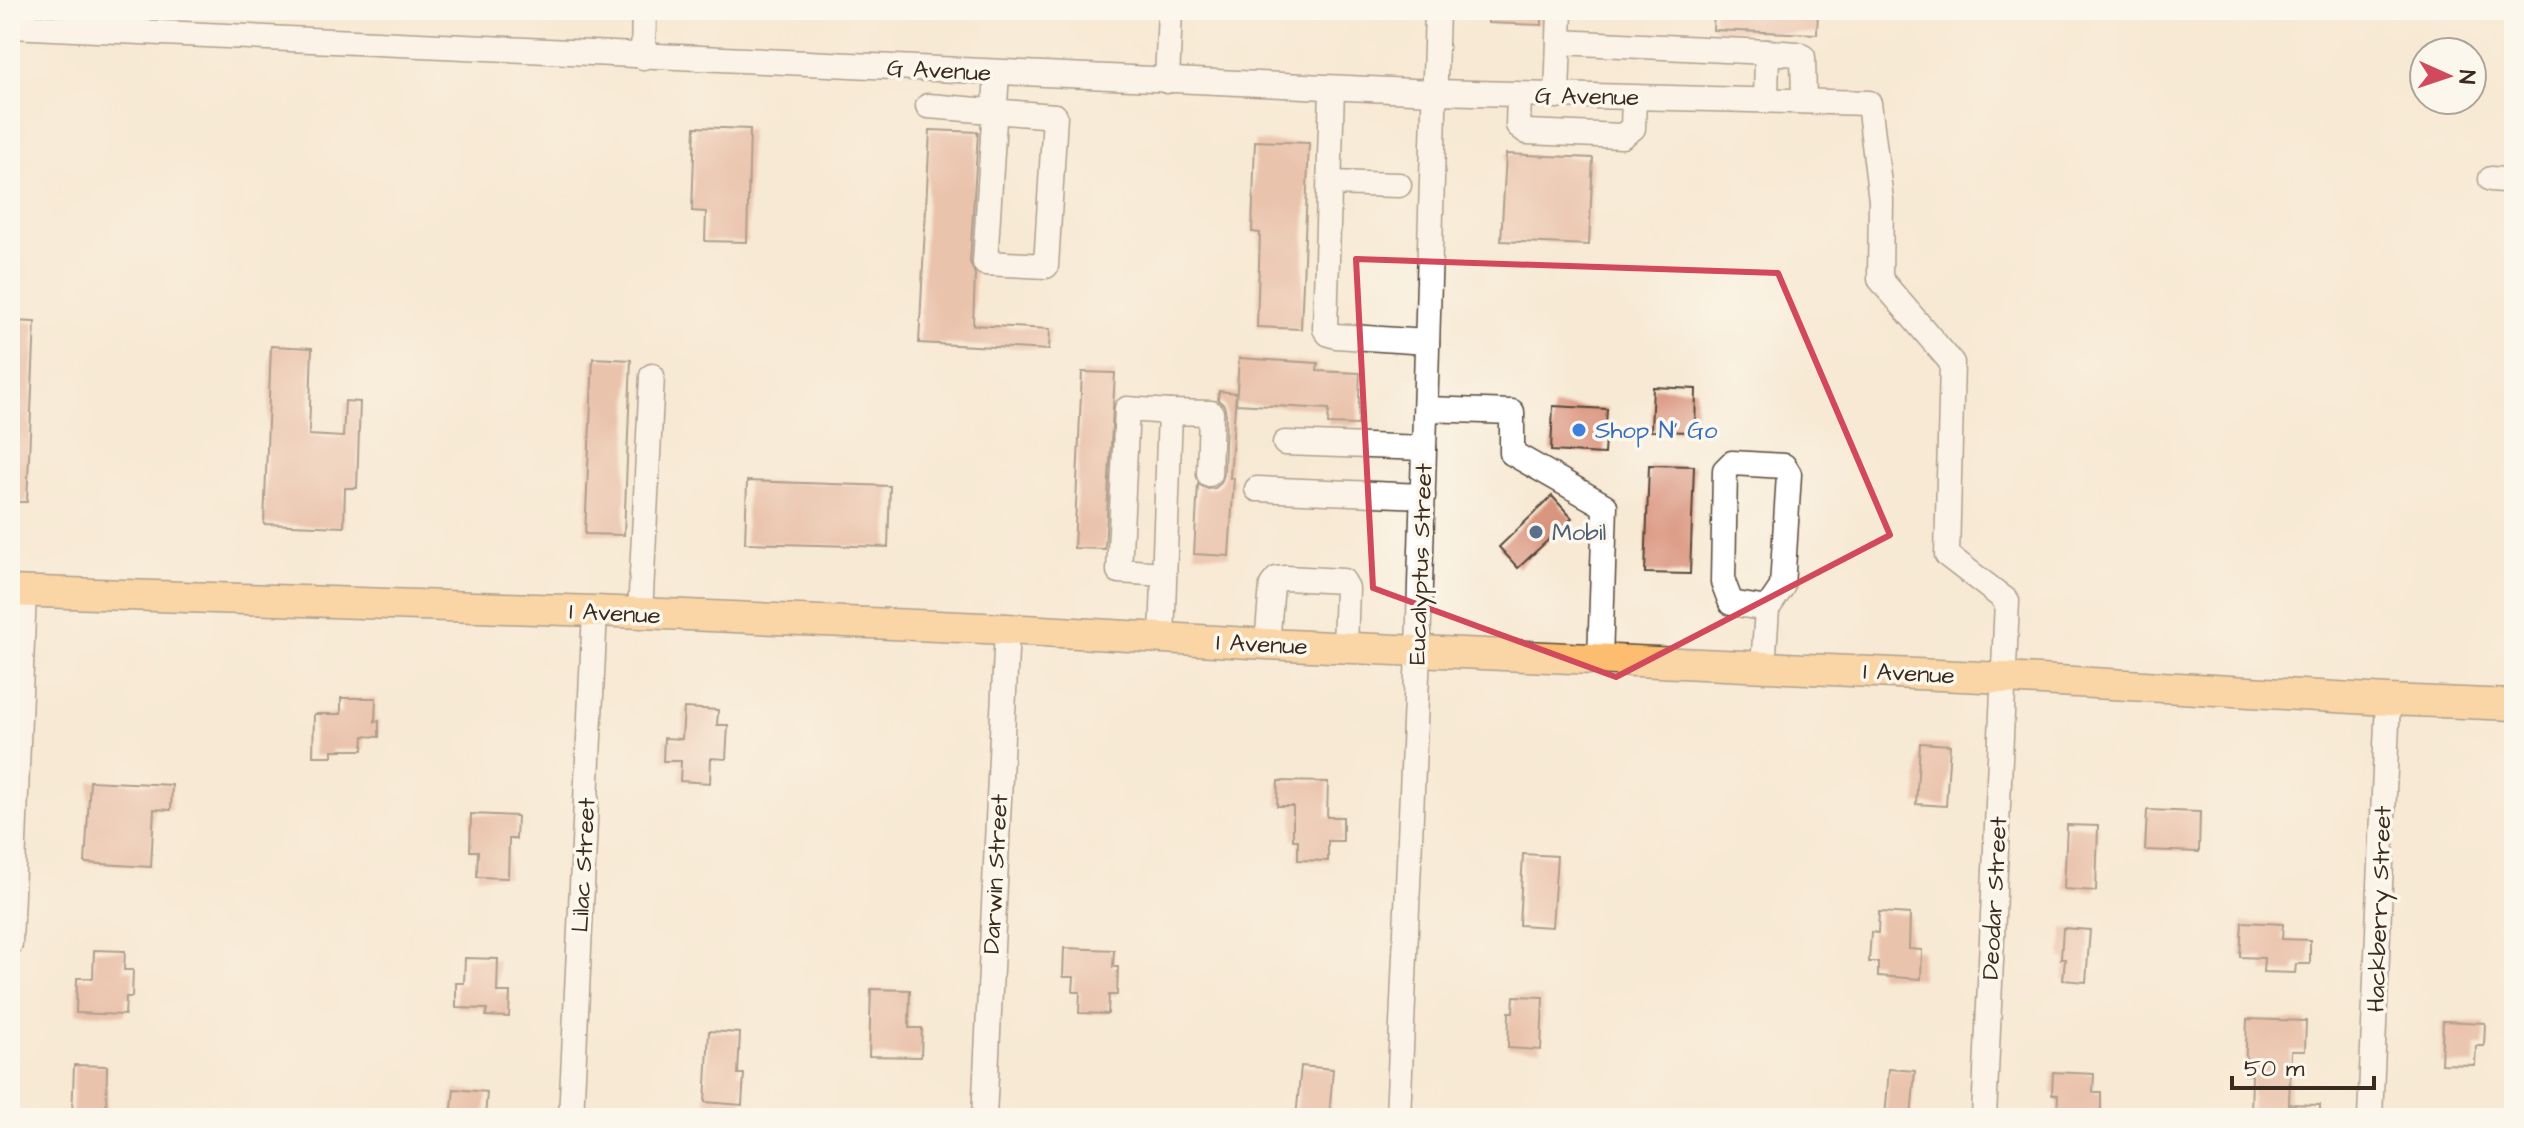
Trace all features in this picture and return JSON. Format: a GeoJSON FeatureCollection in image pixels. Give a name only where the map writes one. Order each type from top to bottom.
{"type":"FeatureCollection","features":[{"type":"Feature","properties":{"kind":"main road","name":"I Avenue"},"geometry":{"type":"LineString","coordinates":[[17,591],[1007,629],[2514,705]]}},
{"type":"Feature","properties":{"kind":"street"},"geometry":{"type":"LineString","coordinates":[[643,57],[644,10]]}},
{"type":"Feature","properties":{"kind":"street"},"geometry":{"type":"LineString","coordinates":[[1167,81],[1170,10]]}},
{"type":"Feature","properties":{"kind":"street","name":"Eucalyptus Street"},"geometry":{"type":"LineString","coordinates":[[1398,1118],[1418,652],[1437,10]]}},
{"type":"Feature","properties":{"kind":"street"},"geometry":{"type":"LineString","coordinates":[[1557,96],[1560,10]]}},
{"type":"Feature","properties":{"kind":"street","name":"G Avenue"},"geometry":{"type":"LineString","coordinates":[[10,26],[1332,88],[1869,103]]}},
{"type":"Feature","properties":{"kind":"street"},"geometry":{"type":"LineString","coordinates":[[1559,42],[1797,54],[1803,57],[1804,101]]}},
{"type":"Feature","properties":{"kind":"street"},"geometry":{"type":"LineString","coordinates":[[1766,101],[1767,52]]}},
{"type":"Feature","properties":{"kind":"street"},"geometry":{"type":"LineString","coordinates":[[928,106],[995,111],[1055,116],[1046,266],[985,263],[995,111],[997,73]]}},
{"type":"Feature","properties":{"kind":"street"},"geometry":{"type":"LineString","coordinates":[[1332,88],[1325,329],[1336,336],[1427,342]]}},
{"type":"Feature","properties":{"kind":"street"},"geometry":{"type":"LineString","coordinates":[[1519,95],[1518,125],[1527,132],[1622,136],[1633,128],[1634,98]]}},
{"type":"Feature","properties":{"kind":"street","name":"Deodar Street"},"geometry":{"type":"LineString","coordinates":[[1869,103],[1881,200],[1880,279],[1952,363],[1947,555],[2007,601],[1984,1118]]}},
{"type":"Feature","properties":{"kind":"street"},"geometry":{"type":"LineString","coordinates":[[1330,183],[1399,185]]}},
{"type":"Feature","properties":{"kind":"street"},"geometry":{"type":"LineString","coordinates":[[640,614],[652,376]]}},
{"type":"Feature","properties":{"kind":"street"},"geometry":{"type":"LineString","coordinates":[[1164,574],[1119,571],[1127,409],[1211,413],[1209,474]]}},
{"type":"Feature","properties":{"kind":"street"},"geometry":{"type":"LineString","coordinates":[[1426,409],[1512,412],[1512,453],[1605,506],[1600,660]]}},
{"type":"Feature","properties":{"kind":"street"},"geometry":{"type":"LineString","coordinates":[[1162,638],[1170,412]]}},
{"type":"Feature","properties":{"kind":"street"},"geometry":{"type":"LineString","coordinates":[[1285,443],[1424,448]]}},
{"type":"Feature","properties":{"kind":"street"},"geometry":{"type":"LineString","coordinates":[[1763,667],[1767,609],[1782,587],[1789,474],[1784,466],[1732,463],[1725,470],[1723,582],[1731,603],[1767,609]]}},
{"type":"Feature","properties":{"kind":"street"},"geometry":{"type":"LineString","coordinates":[[1257,489],[1423,496]]}},
{"type":"Feature","properties":{"kind":"street"},"geometry":{"type":"LineString","coordinates":[[1267,644],[1272,585],[1277,579],[1286,578],[1343,581],[1347,588],[1345,648]]}},
{"type":"Feature","properties":{"kind":"street"},"geometry":{"type":"LineString","coordinates":[[10,944],[17,591]]}},
{"type":"Feature","properties":{"kind":"street","name":"Lilac Street"},"geometry":{"type":"LineString","coordinates":[[571,1118],[595,611]]}},
{"type":"Feature","properties":{"kind":"street","name":"Darwin Street"},"geometry":{"type":"LineString","coordinates":[[984,1118],[1007,629]]}},
{"type":"Feature","properties":{"kind":"street","name":"Hackberry Street"},"geometry":{"type":"LineString","coordinates":[[2370,1118],[2388,700]]}},
{"type":"Feature","properties":{"kind":"highlighted area"},"geometry":{"type":"Polygon","coordinates":[[[1356,259],[1778,273],[1890,535],[1616,677],[1373,588],[1356,259]]]}},
{"type":"Feature","properties":{"kind":"building"},"geometry":{"type":"Polygon","coordinates":[[[1489,10],[1542,10],[1542,25],[1488,23],[1489,10]]]}},
{"type":"Feature","properties":{"kind":"building"},"geometry":{"type":"Polygon","coordinates":[[[1714,10],[1818,10],[1817,34],[1713,30],[1714,10]]]}},
{"type":"Feature","properties":{"kind":"building"},"geometry":{"type":"Polygon","coordinates":[[[695,127],[750,129],[747,242],[705,241],[706,212],[692,211],[695,127]]]}},
{"type":"Feature","properties":{"kind":"building"},"geometry":{"type":"Polygon","coordinates":[[[930,130],[978,132],[970,262],[975,274],[973,325],[1050,329],[1049,350],[919,343],[930,130]]]}},
{"type":"Feature","properties":{"kind":"building"},"geometry":{"type":"Polygon","coordinates":[[[1255,141],[1309,143],[1301,329],[1257,327],[1260,233],[1252,232],[1255,141]]]}},
{"type":"Feature","properties":{"kind":"building"},"geometry":{"type":"Polygon","coordinates":[[[1506,154],[1593,158],[1589,245],[1501,241],[1506,154]]]}},
{"type":"Feature","properties":{"kind":"building"},"geometry":{"type":"Polygon","coordinates":[[[10,321],[35,322],[27,502],[10,502],[10,321]]]}},
{"type":"Feature","properties":{"kind":"building"},"geometry":{"type":"Polygon","coordinates":[[[271,346],[312,348],[309,435],[343,437],[345,401],[360,402],[357,488],[345,488],[344,527],[264,524],[271,346]]]}},
{"type":"Feature","properties":{"kind":"building"},"geometry":{"type":"Polygon","coordinates":[[[593,358],[631,360],[624,535],[585,534],[593,358]]]}},
{"type":"Feature","properties":{"kind":"building"},"geometry":{"type":"Polygon","coordinates":[[[1239,358],[1318,363],[1317,371],[1360,373],[1358,425],[1328,424],[1329,409],[1236,404],[1239,358]]]}},
{"type":"Feature","properties":{"kind":"building"},"geometry":{"type":"Polygon","coordinates":[[[1082,372],[1115,373],[1105,549],[1074,548],[1082,372]]]}},
{"type":"Feature","properties":{"kind":"building"},"geometry":{"type":"Polygon","coordinates":[[[1653,387],[1696,389],[1695,432],[1651,431],[1653,387]]]}},
{"type":"Feature","properties":{"kind":"building"},"geometry":{"type":"Polygon","coordinates":[[[1219,391],[1236,393],[1229,556],[1194,554],[1198,484],[1208,489],[1215,488],[1224,474],[1226,414],[1224,405],[1218,400],[1219,391]]]}},
{"type":"Feature","properties":{"kind":"building","name":"Shop N' Go"},"geometry":{"type":"Polygon","coordinates":[[[1553,406],[1607,409],[1604,454],[1551,451],[1553,406]]]}},
{"type":"Feature","properties":{"kind":"building"},"geometry":{"type":"Polygon","coordinates":[[[1649,465],[1694,466],[1690,574],[1645,573],[1649,465]]]}},
{"type":"Feature","properties":{"kind":"building"},"geometry":{"type":"Polygon","coordinates":[[[747,481],[890,486],[888,547],[745,543],[747,481]]]}},
{"type":"Feature","properties":{"kind":"building","name":"Mobil"},"geometry":{"type":"Polygon","coordinates":[[[1552,496],[1572,518],[1518,568],[1499,547],[1552,496]]]}},
{"type":"Feature","properties":{"kind":"building"},"geometry":{"type":"Polygon","coordinates":[[[341,698],[376,698],[375,722],[379,721],[379,737],[364,736],[363,750],[332,750],[332,756],[313,756],[314,714],[341,714],[341,698]]]}},
{"type":"Feature","properties":{"kind":"building"},"geometry":{"type":"Polygon","coordinates":[[[684,708],[718,710],[717,725],[728,725],[726,759],[711,758],[710,783],[680,781],[681,761],[663,761],[664,738],[682,739],[684,708]]]}},
{"type":"Feature","properties":{"kind":"building"},"geometry":{"type":"Polygon","coordinates":[[[1920,743],[1950,745],[1946,806],[1916,804],[1920,743]]]}},
{"type":"Feature","properties":{"kind":"building"},"geometry":{"type":"Polygon","coordinates":[[[90,781],[172,785],[171,810],[154,809],[151,867],[85,863],[90,781]]]}},
{"type":"Feature","properties":{"kind":"building"},"geometry":{"type":"Polygon","coordinates":[[[1278,781],[1328,782],[1327,817],[1343,817],[1343,841],[1328,841],[1328,861],[1298,860],[1298,840],[1293,840],[1293,806],[1277,806],[1278,781]]]}},
{"type":"Feature","properties":{"kind":"building"},"geometry":{"type":"Polygon","coordinates":[[[2147,810],[2200,812],[2199,852],[2145,850],[2147,810]]]}},
{"type":"Feature","properties":{"kind":"building"},"geometry":{"type":"Polygon","coordinates":[[[471,814],[517,816],[516,839],[509,839],[508,878],[477,877],[478,851],[470,851],[471,814]]]}},
{"type":"Feature","properties":{"kind":"building"},"geometry":{"type":"Polygon","coordinates":[[[2067,825],[2098,826],[2096,891],[2064,889],[2067,825]]]}},
{"type":"Feature","properties":{"kind":"building"},"geometry":{"type":"Polygon","coordinates":[[[1523,854],[1557,856],[1552,927],[1519,925],[1523,854]]]}},
{"type":"Feature","properties":{"kind":"building"},"geometry":{"type":"Polygon","coordinates":[[[1879,912],[1910,914],[1909,949],[1922,950],[1921,979],[1878,976],[1878,962],[1869,962],[1871,932],[1878,933],[1879,912]]]}},
{"type":"Feature","properties":{"kind":"building"},"geometry":{"type":"Polygon","coordinates":[[[2242,922],[2283,924],[2282,939],[2310,940],[2310,964],[2296,964],[2295,973],[2263,972],[2264,958],[2240,957],[2242,922]]]}},
{"type":"Feature","properties":{"kind":"building"},"geometry":{"type":"Polygon","coordinates":[[[2063,928],[2090,930],[2086,982],[2063,980],[2063,928]]]}},
{"type":"Feature","properties":{"kind":"building"},"geometry":{"type":"Polygon","coordinates":[[[1064,948],[1114,950],[1113,967],[1118,967],[1117,995],[1109,995],[1108,1014],[1079,1013],[1080,992],[1073,992],[1074,977],[1063,977],[1064,948]]]}},
{"type":"Feature","properties":{"kind":"building"},"geometry":{"type":"Polygon","coordinates":[[[94,950],[125,951],[124,970],[133,970],[132,997],[126,997],[125,1015],[76,1013],[77,978],[93,978],[94,950]]]}},
{"type":"Feature","properties":{"kind":"building"},"geometry":{"type":"Polygon","coordinates":[[[465,958],[498,959],[497,992],[510,992],[509,1017],[486,1016],[487,1009],[456,1008],[456,983],[464,983],[465,958]]]}},
{"type":"Feature","properties":{"kind":"building"},"geometry":{"type":"Polygon","coordinates":[[[871,989],[910,990],[909,1028],[922,1028],[921,1057],[869,1056],[871,989]]]}},
{"type":"Feature","properties":{"kind":"building"},"geometry":{"type":"Polygon","coordinates":[[[1514,996],[1543,997],[1541,1050],[1508,1048],[1509,1012],[1513,1012],[1514,996]]]}},
{"type":"Feature","properties":{"kind":"building"},"geometry":{"type":"Polygon","coordinates":[[[2247,1019],[2306,1021],[2305,1051],[2291,1051],[2289,1104],[2320,1105],[2320,1118],[2251,1118],[2252,1075],[2245,1075],[2247,1019]]]}},
{"type":"Feature","properties":{"kind":"building"},"geometry":{"type":"Polygon","coordinates":[[[2443,1021],[2485,1023],[2484,1046],[2476,1046],[2475,1065],[2441,1064],[2443,1021]]]}},
{"type":"Feature","properties":{"kind":"building"},"geometry":{"type":"Polygon","coordinates":[[[709,1031],[740,1033],[738,1074],[744,1074],[742,1105],[705,1102],[709,1031]]]}},
{"type":"Feature","properties":{"kind":"building"},"geometry":{"type":"Polygon","coordinates":[[[74,1065],[107,1066],[106,1118],[72,1118],[74,1065]]]}},
{"type":"Feature","properties":{"kind":"building"},"geometry":{"type":"Polygon","coordinates":[[[1301,1066],[1333,1069],[1329,1118],[1296,1118],[1301,1066]]]}},
{"type":"Feature","properties":{"kind":"building"},"geometry":{"type":"Polygon","coordinates":[[[1889,1069],[1915,1071],[1911,1118],[1885,1118],[1889,1069]]]}},
{"type":"Feature","properties":{"kind":"building"},"geometry":{"type":"Polygon","coordinates":[[[2053,1072],[2094,1074],[2093,1092],[2101,1092],[2101,1111],[2093,1111],[2093,1118],[2065,1118],[2065,1113],[2057,1113],[2058,1095],[2052,1094],[2053,1072]]]}},
{"type":"Feature","properties":{"kind":"building"},"geometry":{"type":"Polygon","coordinates":[[[454,1089],[487,1092],[485,1118],[451,1118],[454,1089]]]}},
{"type":"Feature","properties":{"kind":"place","name":"Shop N' Go"},"geometry":{"type":"Point","coordinates":[1579,430]}},
{"type":"Feature","properties":{"kind":"place","name":"Mobil"},"geometry":{"type":"Point","coordinates":[1536,532]}}]}
